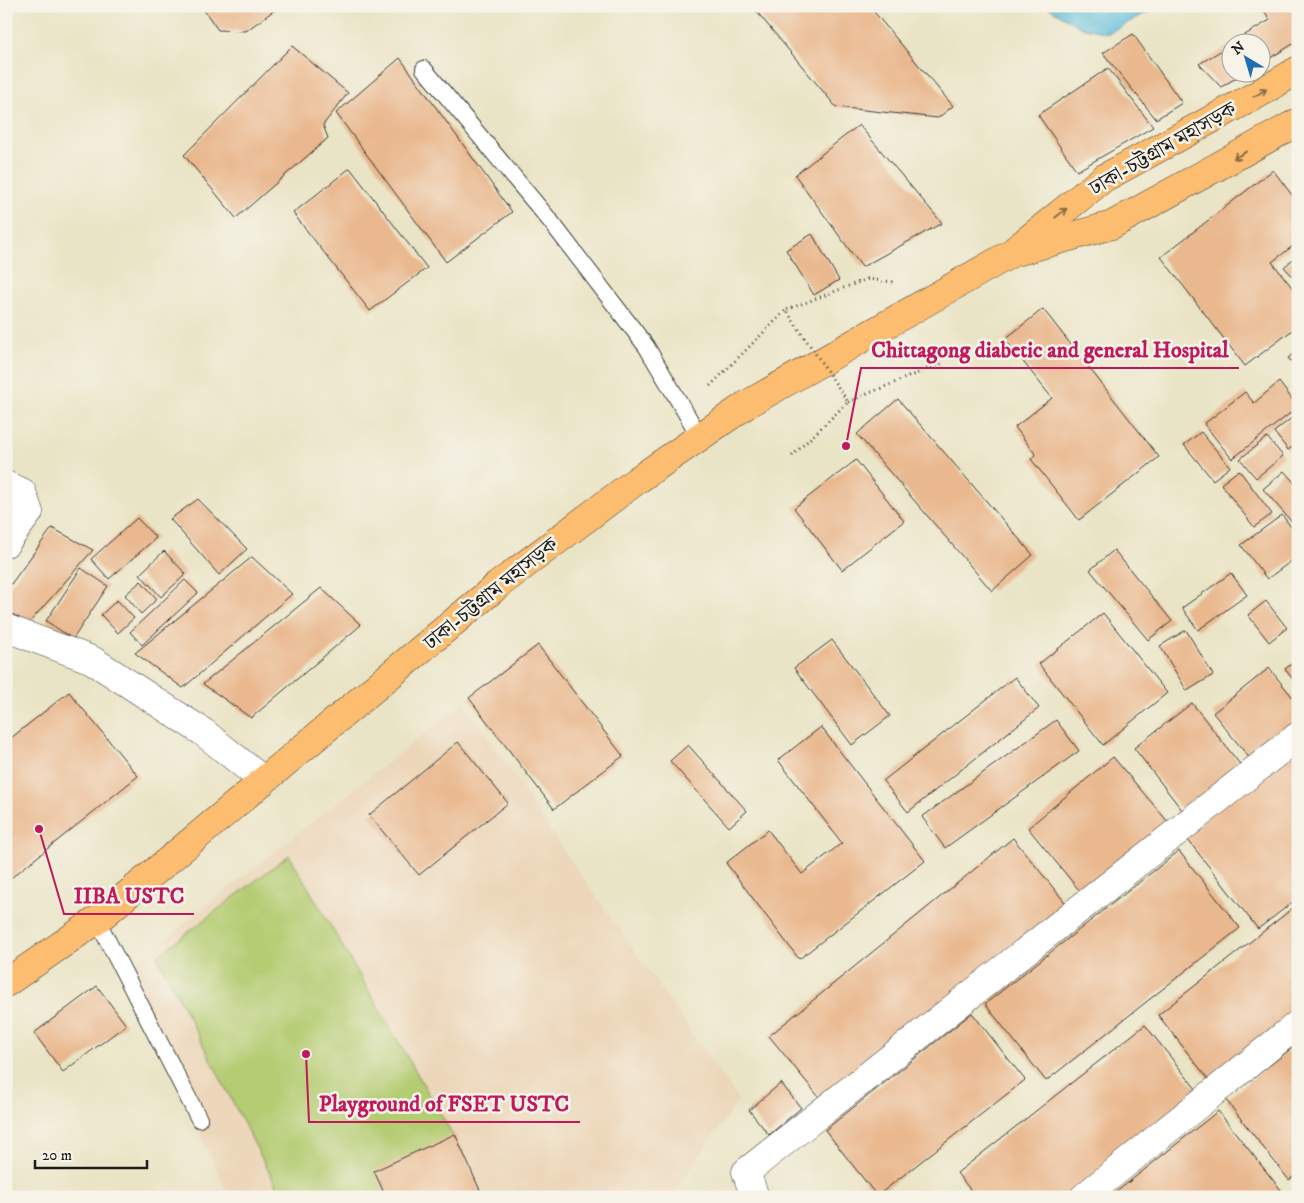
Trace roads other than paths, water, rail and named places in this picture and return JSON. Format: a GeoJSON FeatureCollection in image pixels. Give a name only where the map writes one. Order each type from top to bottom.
{"type":"FeatureCollection","features":[{"type":"Feature","properties":{"kind":"highway","name":"ঢাকা-চট্টগ্রাম মহাসড়ক"},"geometry":{"type":"LineString","coordinates":[[6,983],[97,920],[498,586],[636,481],[746,405],[1010,254],[1104,178],[1258,94],[1298,70]]}},
{"type":"Feature","properties":{"kind":"highway","name":"ঢাকা-চট্টগ্রাম মহাসড়ক"},"geometry":{"type":"LineString","coordinates":[[1010,254],[1112,226],[1294,131]]}},
{"type":"Feature","properties":{"kind":"street"},"geometry":{"type":"LineString","coordinates":[[6,485],[22,492],[29,512],[6,543]]}},
{"type":"Feature","properties":{"kind":"street"},"geometry":{"type":"LineString","coordinates":[[6,628],[92,660],[203,732],[264,781]]}},
{"type":"Feature","properties":{"kind":"street"},"geometry":{"type":"LineString","coordinates":[[755,1197],[746,1172],[1298,736]]}},
{"type":"Feature","properties":{"kind":"street"},"geometry":{"type":"LineString","coordinates":[[1084,1197],[1298,1024]]}},
{"type":"Feature","properties":{"kind":"lane"},"geometry":{"type":"LineString","coordinates":[[424,69],[552,223],[646,346],[700,437]]}},
{"type":"Feature","properties":{"kind":"lane"},"geometry":{"type":"LineString","coordinates":[[97,920],[199,1119]]}},
{"type":"Feature","properties":{"kind":"water"},"geometry":{"type":"Polygon","coordinates":[[[1046,6],[1154,6],[1150,11],[1108,33],[1080,27],[1046,6]]]}},
{"type":"Feature","properties":{"kind":"place","name":"Chittagong diabetic and general Hospital"},"geometry":{"type":"Point","coordinates":[846,446]}},
{"type":"Feature","properties":{"kind":"place","name":"IIBA USTC"},"geometry":{"type":"Point","coordinates":[39,829]}},
{"type":"Feature","properties":{"kind":"place","name":"Playground of FSET USTC"},"geometry":{"type":"Point","coordinates":[306,1054]}}]}
